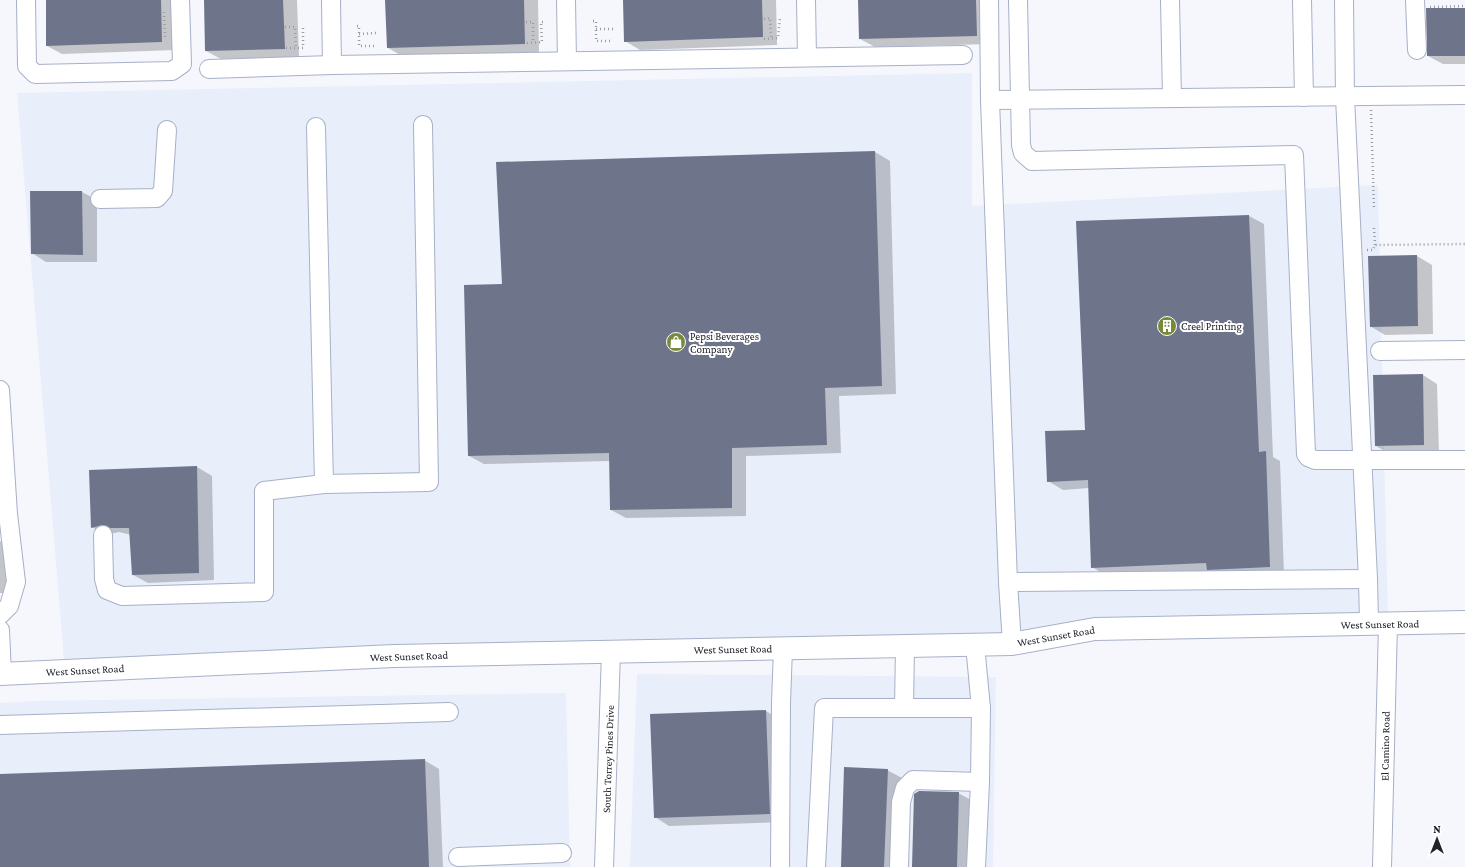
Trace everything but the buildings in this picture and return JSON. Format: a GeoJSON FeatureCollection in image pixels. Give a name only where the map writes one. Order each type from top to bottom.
{"type":"FeatureCollection","features":[{"type":"Feature","properties":{"kind":"main road","name":"West Sunset Road"},"geometry":{"type":"LineString","coordinates":[[1,674],[394,656],[1012,644],[1095,629],[1465,622]]}},
{"type":"Feature","properties":{"kind":"street"},"geometry":{"type":"LineString","coordinates":[[26,0],[26,66],[35,74],[172,71],[182,64],[180,0]]}},
{"type":"Feature","properties":{"kind":"street"},"geometry":{"type":"LineString","coordinates":[[330,0],[332,65]]}},
{"type":"Feature","properties":{"kind":"street"},"geometry":{"type":"LineString","coordinates":[[566,0],[567,61]]}},
{"type":"Feature","properties":{"kind":"street"},"geometry":{"type":"LineString","coordinates":[[806,0],[807,57]]}},
{"type":"Feature","properties":{"kind":"street"},"geometry":{"type":"LineString","coordinates":[[989,0],[990,100],[1008,582],[1012,644]]}},
{"type":"Feature","properties":{"kind":"street"},"geometry":{"type":"LineString","coordinates":[[1018,0],[1020,145],[1023,153],[1032,161],[1294,155],[1306,454],[1308,457],[1315,460],[1362,461],[1465,460]]}},
{"type":"Feature","properties":{"kind":"street"},"geometry":{"type":"LineString","coordinates":[[1170,0],[1172,98]]}},
{"type":"Feature","properties":{"kind":"street"},"geometry":{"type":"LineString","coordinates":[[1302,0],[1304,97]]}},
{"type":"Feature","properties":{"kind":"street","name":"El Camino Road"},"geometry":{"type":"LineString","coordinates":[[1344,0],[1345,97],[1368,579],[1378,624],[1382,867]]}},
{"type":"Feature","properties":{"kind":"street"},"geometry":{"type":"LineString","coordinates":[[1417,50],[1420,4]]}},
{"type":"Feature","properties":{"kind":"street"},"geometry":{"type":"LineString","coordinates":[[209,69],[332,65],[963,54]]}},
{"type":"Feature","properties":{"kind":"street"},"geometry":{"type":"LineString","coordinates":[[990,100],[1465,95]]}},
{"type":"Feature","properties":{"kind":"street"},"geometry":{"type":"LineString","coordinates":[[103,535],[104,579],[107,590],[122,596],[264,592],[264,491],[324,484],[429,482],[423,125]]}},
{"type":"Feature","properties":{"kind":"street"},"geometry":{"type":"LineString","coordinates":[[316,127],[324,484]]}},
{"type":"Feature","properties":{"kind":"street"},"geometry":{"type":"LineString","coordinates":[[100,199],[157,198],[163,191],[167,130]]}},
{"type":"Feature","properties":{"kind":"street"},"geometry":{"type":"LineString","coordinates":[[1380,351],[1465,350]]}},
{"type":"Feature","properties":{"kind":"street"},"geometry":{"type":"LineString","coordinates":[[0,390],[4,514],[16,582],[3,609]]}},
{"type":"Feature","properties":{"kind":"street"},"geometry":{"type":"LineString","coordinates":[[1008,582],[1368,579]]}},
{"type":"Feature","properties":{"kind":"street"},"geometry":{"type":"LineString","coordinates":[[0,630],[1,674]]}},
{"type":"Feature","properties":{"kind":"street"},"geometry":{"type":"LineString","coordinates":[[975,645],[981,708],[980,782],[976,867]]}},
{"type":"Feature","properties":{"kind":"street"},"geometry":{"type":"LineString","coordinates":[[904,708],[905,646]]}},
{"type":"Feature","properties":{"kind":"street"},"geometry":{"type":"LineString","coordinates":[[780,867],[781,703],[783,648]]}},
{"type":"Feature","properties":{"kind":"street","name":"South Torrey Pines Drive"},"geometry":{"type":"LineString","coordinates":[[604,867],[611,651]]}},
{"type":"Feature","properties":{"kind":"street"},"geometry":{"type":"LineString","coordinates":[[816,867],[824,708],[981,708]]}},
{"type":"Feature","properties":{"kind":"street"},"geometry":{"type":"LineString","coordinates":[[0,725],[449,712]]}},
{"type":"Feature","properties":{"kind":"street"},"geometry":{"type":"LineString","coordinates":[[899,867],[901,802],[905,788],[913,780],[980,782]]}},
{"type":"Feature","properties":{"kind":"street"},"geometry":{"type":"LineString","coordinates":[[458,857],[562,853]]}},
{"type":"Feature","properties":{"kind":"path"},"geometry":{"type":"LineString","coordinates":[[1420,4],[1465,6]]}},
{"type":"Feature","properties":{"kind":"path"},"geometry":{"type":"LineString","coordinates":[[164,7],[165,40]]}},
{"type":"Feature","properties":{"kind":"path"},"geometry":{"type":"LineString","coordinates":[[764,19],[770,18],[771,38]]}},
{"type":"Feature","properties":{"kind":"path"},"geometry":{"type":"LineString","coordinates":[[764,39],[778,38],[780,18]]}},
{"type":"Feature","properties":{"kind":"path"},"geometry":{"type":"LineString","coordinates":[[594,21],[596,21],[596,41],[613,41]]}},
{"type":"Feature","properties":{"kind":"path"},"geometry":{"type":"LineString","coordinates":[[526,22],[533,22],[533,43]]}},
{"type":"Feature","properties":{"kind":"path"},"geometry":{"type":"LineString","coordinates":[[527,43],[542,42],[541,22],[543,22]]}},
{"type":"Feature","properties":{"kind":"path"},"geometry":{"type":"LineString","coordinates":[[357,26],[359,26],[359,46],[376,46]]}},
{"type":"Feature","properties":{"kind":"path"},"geometry":{"type":"LineString","coordinates":[[285,28],[295,27],[296,48]]}},
{"type":"Feature","properties":{"kind":"path"},"geometry":{"type":"LineString","coordinates":[[286,48],[303,48],[303,27],[305,27]]}},
{"type":"Feature","properties":{"kind":"path"},"geometry":{"type":"LineString","coordinates":[[596,29],[613,29]]}},
{"type":"Feature","properties":{"kind":"path"},"geometry":{"type":"LineString","coordinates":[[359,34],[376,33]]}},
{"type":"Feature","properties":{"kind":"path"},"geometry":{"type":"LineString","coordinates":[[1371,110],[1374,209]]}},
{"type":"Feature","properties":{"kind":"path"},"geometry":{"type":"LineString","coordinates":[[1366,250],[1374,250],[1374,228]]}},
{"type":"Feature","properties":{"kind":"path"},"geometry":{"type":"LineString","coordinates":[[1375,245],[1465,244]]}},
{"type":"Feature","properties":{"kind":"shaded area"},"geometry":{"type":"Polygon","coordinates":[[[972,73],[972,206],[1378,185],[1388,624],[1012,644],[65,672],[17,93],[972,73]]]}},
{"type":"Feature","properties":{"kind":"shaded area"},"geometry":{"type":"Polygon","coordinates":[[[637,674],[996,677],[993,867],[630,867],[637,674]]]}},
{"type":"Feature","properties":{"kind":"shaded area"},"geometry":{"type":"Polygon","coordinates":[[[566,693],[570,867],[0,867],[0,703],[33,701],[566,693]]]}},
{"type":"Feature","properties":{"kind":"place","name":"Creel Printing"},"geometry":{"type":"Point","coordinates":[1167,326]}},
{"type":"Feature","properties":{"kind":"place","name":"Pepsi Beverages Company"},"geometry":{"type":"Point","coordinates":[676,342]}}]}
